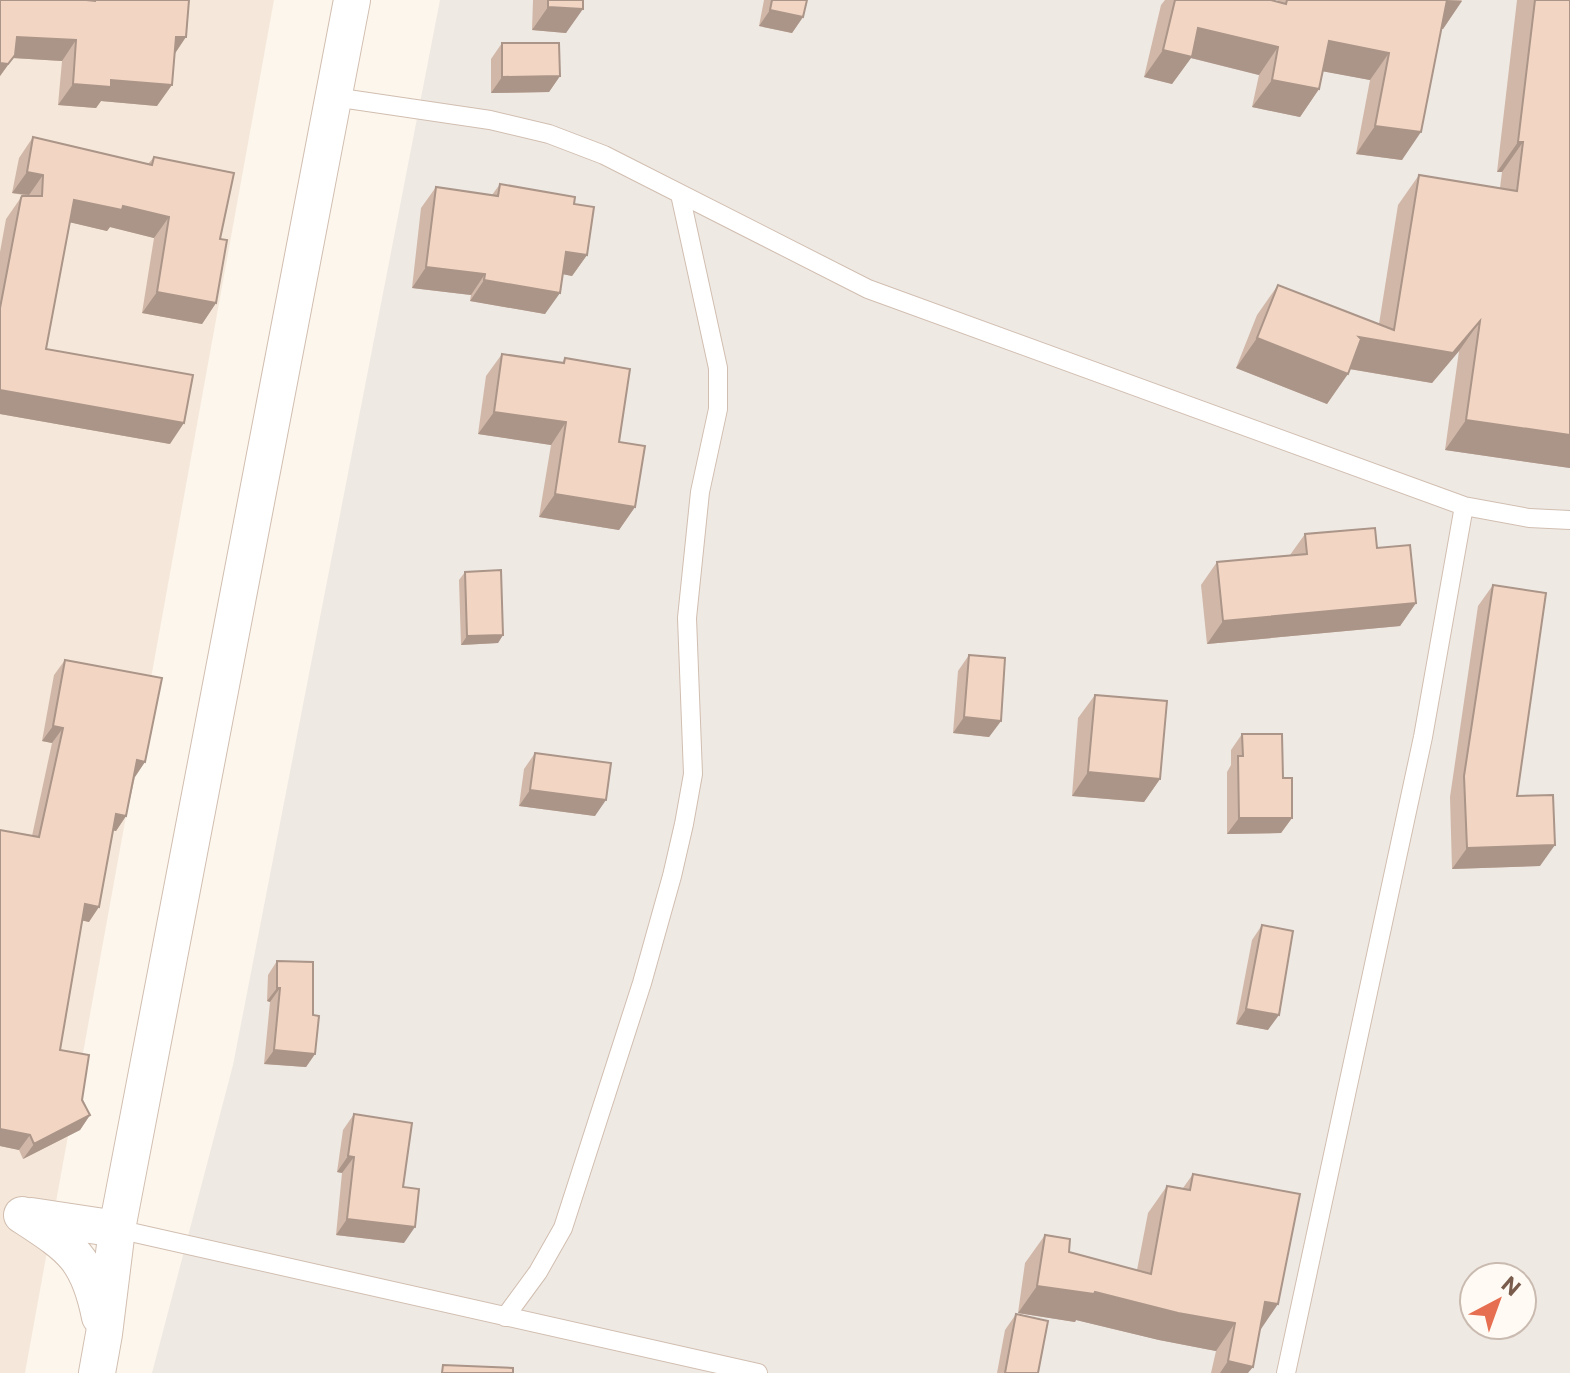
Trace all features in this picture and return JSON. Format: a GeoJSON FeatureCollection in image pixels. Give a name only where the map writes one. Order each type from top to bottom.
{"type":"FeatureCollection","features":[{"type":"Feature","properties":{"kind":"street"},"geometry":{"type":"LineString","coordinates":[[97,1373],[117,1229],[352,0]]}},
{"type":"Feature","properties":{"kind":"street"},"geometry":{"type":"LineString","coordinates":[[11,1215],[117,1229]]}},
{"type":"Feature","properties":{"kind":"street"},"geometry":{"type":"LineString","coordinates":[[11,1215],[55,1236],[82,1262],[94,1289],[104,1334]]}},
{"type":"Feature","properties":{"kind":"lane"},"geometry":{"type":"LineString","coordinates":[[334,97],[490,120],[549,134],[604,155],[868,289],[1464,506],[1529,518],[1570,520]]}},
{"type":"Feature","properties":{"kind":"lane"},"geometry":{"type":"LineString","coordinates":[[505,1317],[538,1272],[563,1228],[642,983],[672,876],[693,774],[687,618],[700,492],[718,409],[718,368],[680,194]]}},
{"type":"Feature","properties":{"kind":"lane"},"geometry":{"type":"LineString","coordinates":[[1286,1373],[1423,737],[1464,506]]}},
{"type":"Feature","properties":{"kind":"lane"},"geometry":{"type":"LineString","coordinates":[[117,1229],[758,1373]]}},
{"type":"Feature","properties":{"kind":"shaded area"},"geometry":{"type":"Polygon","coordinates":[[[0,0],[274,0],[25,1373],[0,1373],[0,0]]]}},
{"type":"Feature","properties":{"kind":"shaded area"},"geometry":{"type":"Polygon","coordinates":[[[440,0],[1570,0],[1570,1373],[152,1373],[233,1065],[440,0]]]}},
{"type":"Feature","properties":{"kind":"building"},"geometry":{"type":"Polygon","coordinates":[[[0,0],[189,0],[186,37],[176,37],[172,85],[111,80],[111,87],[73,84],[76,40],[17,37],[15,55],[8,64],[0,63],[0,0]]]}},
{"type":"Feature","properties":{"kind":"building"},"geometry":{"type":"Polygon","coordinates":[[[548,0],[583,0],[583,9],[548,7],[548,0]]]}},
{"type":"Feature","properties":{"kind":"building"},"geometry":{"type":"Polygon","coordinates":[[[772,0],[807,0],[803,17],[770,10],[772,0]]]}},
{"type":"Feature","properties":{"kind":"building"},"geometry":{"type":"Polygon","coordinates":[[[1175,0],[1271,0],[1286,4],[1287,0],[1447,0],[1421,132],[1375,126],[1389,53],[1329,41],[1319,89],[1272,80],[1278,47],[1198,28],[1192,57],[1163,50],[1175,0]]]}},
{"type":"Feature","properties":{"kind":"building"},"geometry":{"type":"Polygon","coordinates":[[[1535,0],[1570,0],[1570,435],[1466,420],[1480,321],[1453,353],[1359,337],[1361,339],[1348,374],[1257,338],[1278,285],[1394,330],[1419,175],[1517,191],[1523,142],[1518,142],[1535,0]]]}},
{"type":"Feature","properties":{"kind":"building"},"geometry":{"type":"Polygon","coordinates":[[[502,43],[559,43],[560,76],[502,77],[502,43]]]}},
{"type":"Feature","properties":{"kind":"building"},"geometry":{"type":"Polygon","coordinates":[[[33,137],[152,165],[154,157],[234,173],[220,239],[227,240],[216,303],[157,292],[169,217],[123,206],[122,210],[74,200],[46,349],[193,375],[184,423],[0,390],[0,308],[21,198],[42,196],[43,175],[27,172],[33,137]]]}},
{"type":"Feature","properties":{"kind":"building"},"geometry":{"type":"Polygon","coordinates":[[[500,184],[575,197],[574,204],[594,207],[587,255],[566,252],[560,293],[484,280],[485,274],[426,267],[436,187],[498,196],[500,184]]]}},
{"type":"Feature","properties":{"kind":"building"},"geometry":{"type":"Polygon","coordinates":[[[502,354],[564,363],[565,358],[630,369],[619,442],[645,446],[635,507],[555,494],[566,422],[494,412],[502,354]]]}},
{"type":"Feature","properties":{"kind":"building"},"geometry":{"type":"Polygon","coordinates":[[[1375,528],[1377,548],[1410,545],[1416,603],[1223,621],[1217,562],[1307,554],[1305,534],[1375,528]]]}},
{"type":"Feature","properties":{"kind":"building"},"geometry":{"type":"Polygon","coordinates":[[[501,570],[503,635],[467,636],[465,572],[501,570]]]}},
{"type":"Feature","properties":{"kind":"building"},"geometry":{"type":"Polygon","coordinates":[[[1493,585],[1546,593],[1517,796],[1553,795],[1555,845],[1467,848],[1464,776],[1493,585]]]}},
{"type":"Feature","properties":{"kind":"building"},"geometry":{"type":"Polygon","coordinates":[[[969,655],[1005,658],[1001,721],[964,717],[969,655]]]}},
{"type":"Feature","properties":{"kind":"building"},"geometry":{"type":"Polygon","coordinates":[[[65,660],[162,678],[145,762],[137,760],[126,816],[116,814],[99,907],[85,904],[60,1050],[89,1055],[82,1100],[90,1115],[34,1144],[30,1135],[0,1129],[0,830],[39,837],[63,728],[53,726],[65,660]]]}},
{"type":"Feature","properties":{"kind":"building"},"geometry":{"type":"Polygon","coordinates":[[[1095,695],[1167,701],[1160,779],[1088,772],[1095,695]]]}},
{"type":"Feature","properties":{"kind":"building"},"geometry":{"type":"Polygon","coordinates":[[[1242,734],[1282,734],[1283,778],[1292,778],[1292,818],[1239,818],[1238,756],[1243,756],[1242,734]]]}},
{"type":"Feature","properties":{"kind":"building"},"geometry":{"type":"Polygon","coordinates":[[[535,753],[611,763],[606,800],[530,790],[535,753]]]}},
{"type":"Feature","properties":{"kind":"building"},"geometry":{"type":"Polygon","coordinates":[[[1262,925],[1293,931],[1279,1015],[1246,1009],[1262,925]]]}},
{"type":"Feature","properties":{"kind":"building"},"geometry":{"type":"Polygon","coordinates":[[[277,961],[313,962],[313,1015],[319,1016],[315,1054],[274,1050],[280,988],[277,988],[277,961]]]}},
{"type":"Feature","properties":{"kind":"building"},"geometry":{"type":"Polygon","coordinates":[[[354,1114],[412,1123],[403,1187],[419,1189],[415,1227],[347,1219],[354,1157],[348,1156],[354,1114]]]}},
{"type":"Feature","properties":{"kind":"building"},"geometry":{"type":"Polygon","coordinates":[[[1193,1174],[1300,1194],[1278,1304],[1265,1302],[1253,1367],[1228,1361],[1235,1323],[1178,1313],[1095,1292],[1037,1286],[1045,1235],[1070,1239],[1069,1252],[1151,1274],[1167,1186],[1190,1190],[1193,1174]]]}},
{"type":"Feature","properties":{"kind":"building"},"geometry":{"type":"Polygon","coordinates":[[[1016,1314],[1048,1321],[1038,1373],[1005,1373],[1016,1314]]]}},
{"type":"Feature","properties":{"kind":"building"},"geometry":{"type":"Polygon","coordinates":[[[443,1365],[513,1368],[513,1373],[442,1373],[443,1365]]]}}]}
